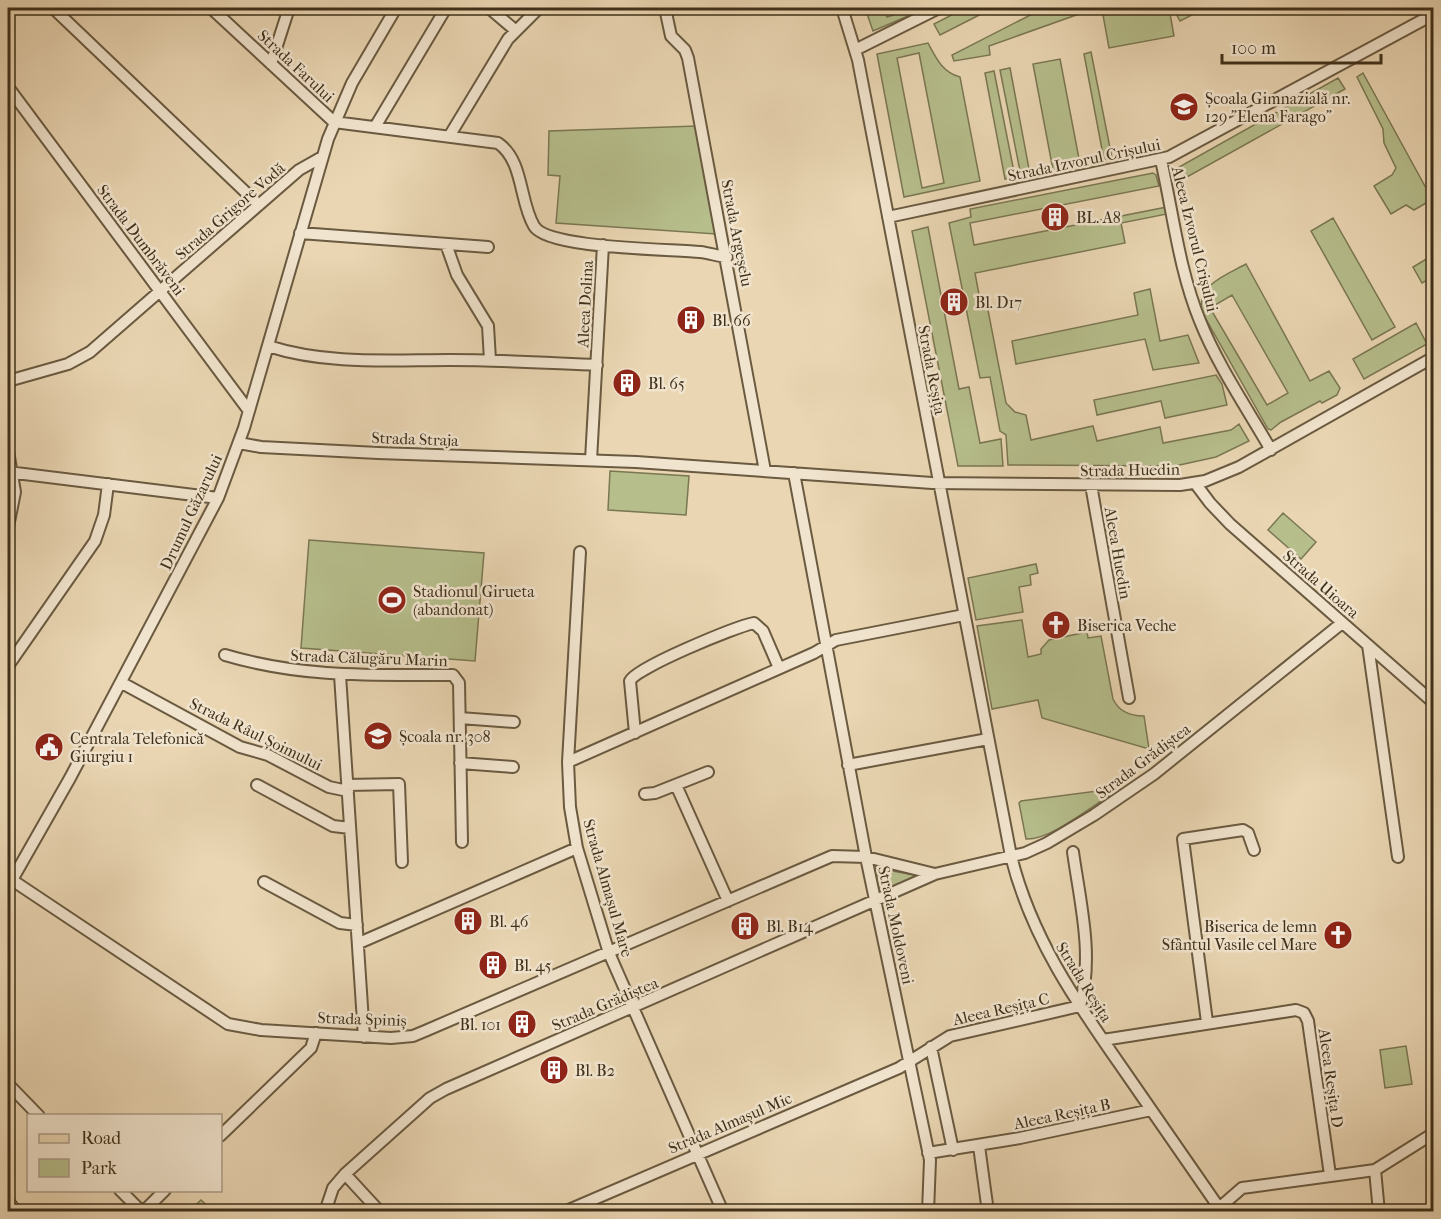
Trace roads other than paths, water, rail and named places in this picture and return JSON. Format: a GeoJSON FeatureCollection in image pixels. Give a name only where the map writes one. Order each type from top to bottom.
{"type":"FeatureCollection","features":[{"type":"Feature","properties":{"kind":"main road"},"geometry":{"type":"LineString","coordinates":[[8,1203],[15,1212]]}},
{"type":"Feature","properties":{"kind":"street"},"geometry":{"type":"LineString","coordinates":[[53,8],[259,205]]}},
{"type":"Feature","properties":{"kind":"street","name":"Strada Farului"},"geometry":{"type":"LineString","coordinates":[[211,8],[334,122]]}},
{"type":"Feature","properties":{"kind":"street"},"geometry":{"type":"LineString","coordinates":[[272,64],[290,8]]}},
{"type":"Feature","properties":{"kind":"street","name":"Drumul Găzarului"},"geometry":{"type":"LineString","coordinates":[[10,884],[122,683],[218,498],[249,411],[322,156],[334,122],[364,61],[396,8]]}},
{"type":"Feature","properties":{"kind":"street"},"geometry":{"type":"LineString","coordinates":[[375,127],[446,8]]}},
{"type":"Feature","properties":{"kind":"street"},"geometry":{"type":"LineString","coordinates":[[489,8],[515,30]]}},
{"type":"Feature","properties":{"kind":"street"},"geometry":{"type":"LineString","coordinates":[[334,122],[450,135],[515,30],[539,8]]}},
{"type":"Feature","properties":{"kind":"street","name":"Strada Argeșelu"},"geometry":{"type":"LineString","coordinates":[[667,8],[671,36],[685,50],[688,58],[765,471]]}},
{"type":"Feature","properties":{"kind":"street","name":"Strada Reșița"},"geometry":{"type":"LineString","coordinates":[[842,8],[855,50],[1011,856],[1034,925],[1080,1006],[1221,1210]]}},
{"type":"Feature","properties":{"kind":"street"},"geometry":{"type":"LineString","coordinates":[[855,50],[939,8]]}},
{"type":"Feature","properties":{"kind":"street","name":"Strada Izvorul Crișului"},"geometry":{"type":"LineString","coordinates":[[888,217],[1161,160],[1207,138],[1434,14]]}},
{"type":"Feature","properties":{"kind":"street","name":"Strada Dumbrăveni"},"geometry":{"type":"LineString","coordinates":[[8,87],[249,411]]}},
{"type":"Feature","properties":{"kind":"street","name":"Aleea Dolina"},"geometry":{"type":"LineString","coordinates":[[450,135],[498,143],[510,155],[533,226],[549,237],[603,245],[702,252],[727,258]]}},
{"type":"Feature","properties":{"kind":"street","name":"Strada Grigore Vodă"},"geometry":{"type":"LineString","coordinates":[[8,381],[80,358],[161,292],[299,170],[322,156]]}},
{"type":"Feature","properties":{"kind":"street","name":"Aleea Izvorul Crișului"},"geometry":{"type":"LineString","coordinates":[[1161,160],[1185,270],[1199,319],[1211,346],[1271,450]]}},
{"type":"Feature","properties":{"kind":"street"},"geometry":{"type":"LineString","coordinates":[[300,234],[488,247]]}},
{"type":"Feature","properties":{"kind":"street"},"geometry":{"type":"LineString","coordinates":[[446,244],[457,275],[488,326],[490,360]]}},
{"type":"Feature","properties":{"kind":"street","name":"Aleea Dolina"},"geometry":{"type":"LineString","coordinates":[[268,346],[310,357],[342,360],[490,360],[597,365],[603,245]]}},
{"type":"Feature","properties":{"kind":"street","name":"Strada Huedin"},"geometry":{"type":"LineString","coordinates":[[939,483],[1091,485],[1195,483],[1239,467],[1433,358]]}},
{"type":"Feature","properties":{"kind":"street"},"geometry":{"type":"LineString","coordinates":[[591,460],[597,365]]}},
{"type":"Feature","properties":{"kind":"street","name":"Strada Straja"},"geometry":{"type":"LineString","coordinates":[[239,443],[261,447],[367,453],[591,460],[939,483]]}},
{"type":"Feature","properties":{"kind":"street"},"geometry":{"type":"LineString","coordinates":[[8,451],[15,499],[8,527]]}},
{"type":"Feature","properties":{"kind":"street"},"geometry":{"type":"LineString","coordinates":[[10,472],[218,498]]}},
{"type":"Feature","properties":{"kind":"street","name":"Strada Moldoveni"},"geometry":{"type":"LineString","coordinates":[[794,473],[866,857],[928,1153],[928,1212]]}},
{"type":"Feature","properties":{"kind":"street","name":"Strada Uioara"},"geometry":{"type":"LineString","coordinates":[[1195,483],[1220,514],[1434,703]]}},
{"type":"Feature","properties":{"kind":"street"},"geometry":{"type":"LineString","coordinates":[[8,666],[95,541],[104,515],[108,484]]}},
{"type":"Feature","properties":{"kind":"street","name":"Aleea Huedin"},"geometry":{"type":"LineString","coordinates":[[1091,485],[1129,698]]}},
{"type":"Feature","properties":{"kind":"street","name":"Strada Almașul Mare"},"geometry":{"type":"LineString","coordinates":[[580,552],[568,762],[570,807],[577,848],[609,953],[723,1212]]}},
{"type":"Feature","properties":{"kind":"street"},"geometry":{"type":"LineString","coordinates":[[568,762],[779,668],[836,640],[964,615]]}},
{"type":"Feature","properties":{"kind":"street"},"geometry":{"type":"LineString","coordinates":[[635,733],[630,681],[634,674],[656,663],[753,623],[758,625],[779,668]]}},
{"type":"Feature","properties":{"kind":"street","name":"Strada Grădiștea"},"geometry":{"type":"LineString","coordinates":[[325,1212],[333,1188],[345,1174],[439,1092],[935,874],[1011,856],[1047,843],[1138,786],[1342,623]]}},
{"type":"Feature","properties":{"kind":"street"},"geometry":{"type":"LineString","coordinates":[[1368,645],[1398,857]]}},
{"type":"Feature","properties":{"kind":"street","name":"Strada Călugăru Marin"},"geometry":{"type":"LineString","coordinates":[[225,655],[280,670],[340,675],[453,675],[459,683],[462,842]]}},
{"type":"Feature","properties":{"kind":"street","name":"Strada Râul Șoimului"},"geometry":{"type":"LineString","coordinates":[[340,675],[364,1036]]}},
{"type":"Feature","properties":{"kind":"street","name":"Strada Râul Șoimului"},"geometry":{"type":"LineString","coordinates":[[122,683],[240,747],[268,755],[329,787],[347,788]]}},
{"type":"Feature","properties":{"kind":"street"},"geometry":{"type":"LineString","coordinates":[[460,718],[514,722]]}},
{"type":"Feature","properties":{"kind":"street"},"geometry":{"type":"LineString","coordinates":[[848,765],[988,738]]}},
{"type":"Feature","properties":{"kind":"street"},"geometry":{"type":"LineString","coordinates":[[460,763],[513,767]]}},
{"type":"Feature","properties":{"kind":"street"},"geometry":{"type":"LineString","coordinates":[[645,794],[655,794],[708,772]]}},
{"type":"Feature","properties":{"kind":"street"},"geometry":{"type":"LineString","coordinates":[[347,788],[399,783],[402,862]]}},
{"type":"Feature","properties":{"kind":"street"},"geometry":{"type":"LineString","coordinates":[[257,785],[328,823],[350,828]]}},
{"type":"Feature","properties":{"kind":"street"},"geometry":{"type":"LineString","coordinates":[[676,785],[728,901]]}},
{"type":"Feature","properties":{"kind":"street"},"geometry":{"type":"LineString","coordinates":[[1207,1022],[1182,842],[1186,837],[1243,830],[1248,833],[1254,850]]}},
{"type":"Feature","properties":{"kind":"street"},"geometry":{"type":"LineString","coordinates":[[358,944],[577,848]]}},
{"type":"Feature","properties":{"kind":"street"},"geometry":{"type":"LineString","coordinates":[[1073,852],[1085,941],[1086,977],[1080,1006]]}},
{"type":"Feature","properties":{"kind":"street","name":"Strada Spiniș"},"geometry":{"type":"LineString","coordinates":[[10,884],[228,1024],[241,1029],[364,1036],[413,1036],[832,856],[866,857]]}},
{"type":"Feature","properties":{"kind":"street","name":"Strada Grădiștea"},"geometry":{"type":"LineString","coordinates":[[866,857],[935,874]]}},
{"type":"Feature","properties":{"kind":"street"},"geometry":{"type":"LineString","coordinates":[[264,882],[340,923],[357,925]]}},
{"type":"Feature","properties":{"kind":"street","name":"Aleea Reșița C"},"geometry":{"type":"LineString","coordinates":[[909,1063],[950,1036],[1080,1006]]}},
{"type":"Feature","properties":{"kind":"street","name":"Aleea Reșița D"},"geometry":{"type":"LineString","coordinates":[[1103,1040],[1207,1022],[1296,1010],[1304,1013],[1308,1021],[1330,1175]]}},
{"type":"Feature","properties":{"kind":"street"},"geometry":{"type":"LineString","coordinates":[[222,1134],[311,1048],[316,1033]]}},
{"type":"Feature","properties":{"kind":"street"},"geometry":{"type":"LineString","coordinates":[[931,1047],[953,1150]]}},
{"type":"Feature","properties":{"kind":"street","name":"Strada Almașul Mic"},"geometry":{"type":"LineString","coordinates":[[564,1212],[909,1063]]}},
{"type":"Feature","properties":{"kind":"street"},"geometry":{"type":"LineString","coordinates":[[8,1084],[37,1114]]}},
{"type":"Feature","properties":{"kind":"street","name":"Aleea Reșița B"},"geometry":{"type":"LineString","coordinates":[[928,1153],[979,1146],[1151,1110]]}},
{"type":"Feature","properties":{"kind":"street"},"geometry":{"type":"LineString","coordinates":[[1204,1212],[1221,1210],[1242,1188],[1375,1170],[1434,1133]]}},
{"type":"Feature","properties":{"kind":"street"},"geometry":{"type":"LineString","coordinates":[[979,1146],[988,1212]]}},
{"type":"Feature","properties":{"kind":"street"},"geometry":{"type":"LineString","coordinates":[[1375,1170],[1379,1212]]}},
{"type":"Feature","properties":{"kind":"street"},"geometry":{"type":"LineString","coordinates":[[345,1174],[380,1212]]}},
{"type":"Feature","properties":{"kind":"street"},"geometry":{"type":"LineString","coordinates":[[121,1192],[142,1212],[164,1192]]}},
{"type":"Feature","properties":{"kind":"place","name":"Școala Gimnazială nr. 129 \"Elena Farago\""},"geometry":{"type":"Point","coordinates":[1184,107]}},
{"type":"Feature","properties":{"kind":"place","name":"BL. A8"},"geometry":{"type":"Point","coordinates":[1055,217]}},
{"type":"Feature","properties":{"kind":"place","name":"Bl. D17"},"geometry":{"type":"Point","coordinates":[954,302]}},
{"type":"Feature","properties":{"kind":"place","name":"Bl. 66"},"geometry":{"type":"Point","coordinates":[691,320]}},
{"type":"Feature","properties":{"kind":"place","name":"Bl. 65"},"geometry":{"type":"Point","coordinates":[627,383]}},
{"type":"Feature","properties":{"kind":"place","name":"Stadionul Girueta (abandonat)"},"geometry":{"type":"Point","coordinates":[392,600]}},
{"type":"Feature","properties":{"kind":"place","name":"Biserica Veche"},"geometry":{"type":"Point","coordinates":[1056,625]}},
{"type":"Feature","properties":{"kind":"place","name":"Școala nr. 308"},"geometry":{"type":"Point","coordinates":[378,736]}},
{"type":"Feature","properties":{"kind":"place","name":"Centrala Telefonică Giurgiu 1"},"geometry":{"type":"Point","coordinates":[49,747]}},
{"type":"Feature","properties":{"kind":"place","name":"Bl. 46"},"geometry":{"type":"Point","coordinates":[468,921]}},
{"type":"Feature","properties":{"kind":"place","name":"Bl. B14"},"geometry":{"type":"Point","coordinates":[745,926]}},
{"type":"Feature","properties":{"kind":"place","name":"Biserica de lemn Sfântul Vasile cel Mare"},"geometry":{"type":"Point","coordinates":[1338,935]}},
{"type":"Feature","properties":{"kind":"place","name":"Bl. 45"},"geometry":{"type":"Point","coordinates":[493,965]}},
{"type":"Feature","properties":{"kind":"place","name":"Bl. 101"},"geometry":{"type":"Point","coordinates":[522,1024]}},
{"type":"Feature","properties":{"kind":"place","name":"Bl. B2"},"geometry":{"type":"Point","coordinates":[554,1070]}}]}
